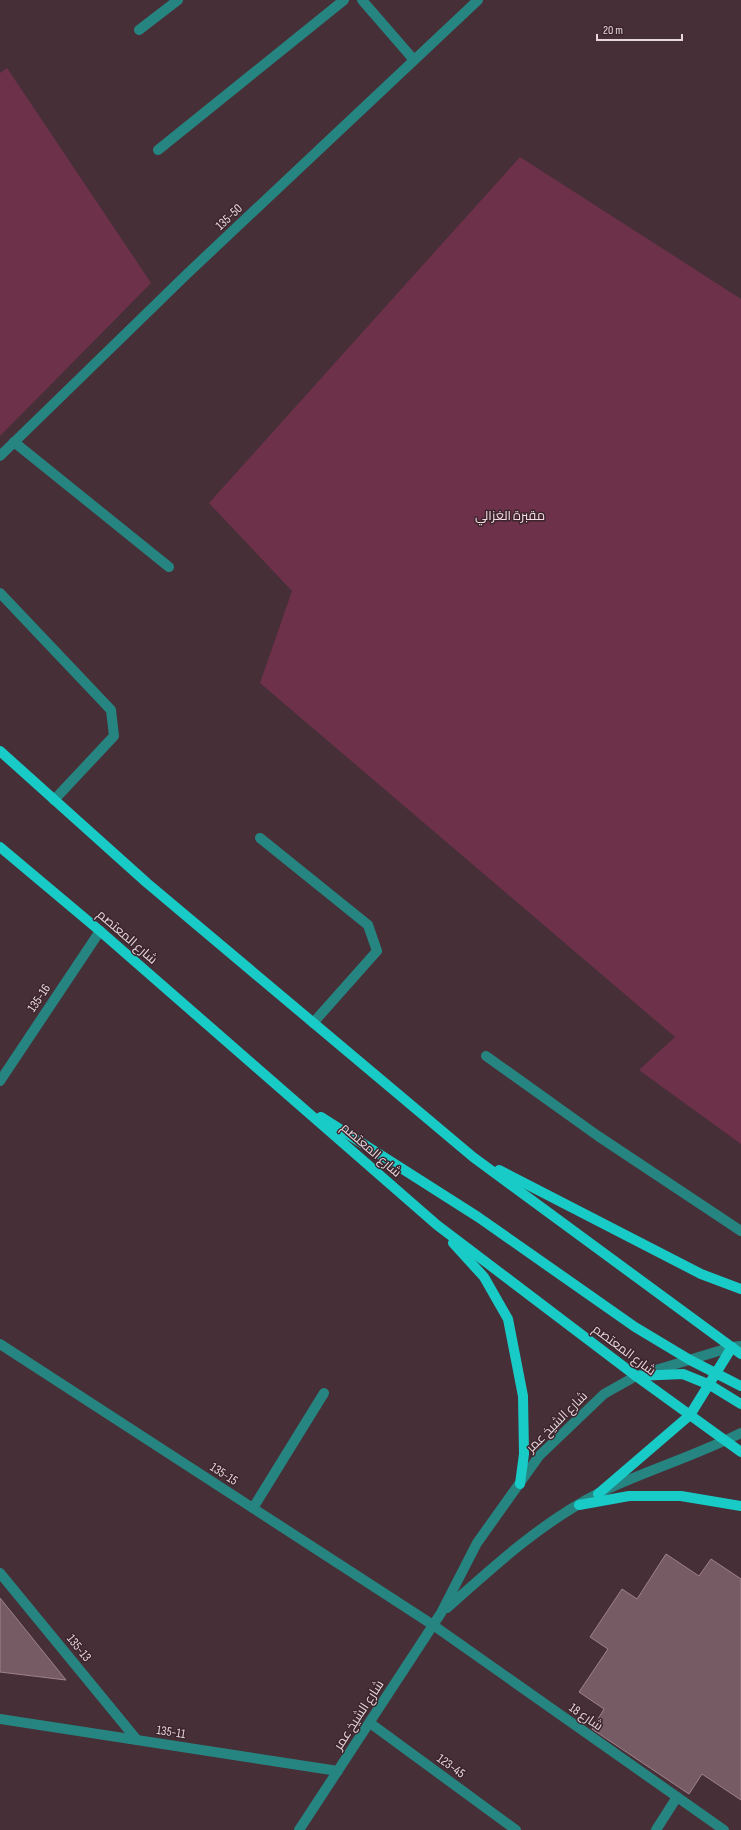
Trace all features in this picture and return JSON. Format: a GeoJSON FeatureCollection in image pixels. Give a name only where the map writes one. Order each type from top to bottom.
{"type":"FeatureCollection","features":[{"type":"Feature","properties":{"kind":"main road"},"geometry":{"type":"LineString","coordinates":[[0,751],[147,883],[473,1157],[736,1347],[741,1354]]}},
{"type":"Feature","properties":{"kind":"main road","name":"شارع المعتصم"},"geometry":{"type":"LineString","coordinates":[[0,847],[100,931],[437,1225],[636,1376],[741,1452]]}},
{"type":"Feature","properties":{"kind":"main road"},"geometry":{"type":"LineString","coordinates":[[292,1098],[478,1217],[634,1327],[690,1360],[741,1386]]}},
{"type":"Feature","properties":{"kind":"main road"},"geometry":{"type":"LineString","coordinates":[[473,1157],[701,1274],[741,1289]]}},
{"type":"Feature","properties":{"kind":"main road"},"geometry":{"type":"LineString","coordinates":[[437,1225],[484,1277],[508,1319],[523,1396],[524,1454],[520,1484]]}},
{"type":"Feature","properties":{"kind":"main road"},"geometry":{"type":"LineString","coordinates":[[598,1494],[690,1415],[716,1374],[736,1347]]}},
{"type":"Feature","properties":{"kind":"main road"},"geometry":{"type":"LineString","coordinates":[[636,1376],[683,1374],[710,1385],[741,1404]]}},
{"type":"Feature","properties":{"kind":"main road"},"geometry":{"type":"LineString","coordinates":[[579,1505],[629,1496],[681,1496],[741,1506]]}},
{"type":"Feature","properties":{"kind":"street"},"geometry":{"type":"LineString","coordinates":[[139,30],[178,0]]}},
{"type":"Feature","properties":{"kind":"street"},"geometry":{"type":"LineString","coordinates":[[158,150],[344,0]]}},
{"type":"Feature","properties":{"kind":"street"},"geometry":{"type":"LineString","coordinates":[[362,0],[414,60]]}},
{"type":"Feature","properties":{"kind":"street","name":"135-50"},"geometry":{"type":"LineString","coordinates":[[0,456],[188,273],[478,0]]}},
{"type":"Feature","properties":{"kind":"street"},"geometry":{"type":"LineString","coordinates":[[14,442],[169,567]]}},
{"type":"Feature","properties":{"kind":"street"},"geometry":{"type":"LineString","coordinates":[[0,593],[111,710],[114,736],[54,800]]}},
{"type":"Feature","properties":{"kind":"street"},"geometry":{"type":"LineString","coordinates":[[260,838],[368,925],[377,951],[313,1023]]}},
{"type":"Feature","properties":{"kind":"street","name":"135-16"},"geometry":{"type":"LineString","coordinates":[[0,1081],[100,931]]}},
{"type":"Feature","properties":{"kind":"street"},"geometry":{"type":"LineString","coordinates":[[486,1056],[598,1136],[741,1231]]}},
{"type":"Feature","properties":{"kind":"street","name":"135-15"},"geometry":{"type":"LineString","coordinates":[[0,1344],[433,1625]]}},
{"type":"Feature","properties":{"kind":"street","name":"شارع الشيخ عمر"},"geometry":{"type":"LineString","coordinates":[[299,1830],[441,1614],[477,1543],[520,1484],[538,1456],[604,1394],[636,1376],[736,1347]]}},
{"type":"Feature","properties":{"kind":"street"},"geometry":{"type":"LineString","coordinates":[[253,1508],[324,1393]]}},
{"type":"Feature","properties":{"kind":"street","name":"شارع الشيخ عمر"},"geometry":{"type":"LineString","coordinates":[[441,1614],[493,1567],[552,1521],[598,1494],[726,1441],[741,1433]]}},
{"type":"Feature","properties":{"kind":"street","name":"135-13"},"geometry":{"type":"LineString","coordinates":[[0,1573],[137,1740]]}},
{"type":"Feature","properties":{"kind":"street","name":"شارع 18"},"geometry":{"type":"LineString","coordinates":[[433,1625],[724,1830]]}},
{"type":"Feature","properties":{"kind":"street","name":"135-11"},"geometry":{"type":"LineString","coordinates":[[0,1719],[338,1771]]}},
{"type":"Feature","properties":{"kind":"street","name":"123-45"},"geometry":{"type":"LineString","coordinates":[[370,1722],[516,1830]]}},
{"type":"Feature","properties":{"kind":"street"},"geometry":{"type":"LineString","coordinates":[[656,1830],[677,1797]]}},
{"type":"Feature","properties":{"kind":"green space"},"geometry":{"type":"Polygon","coordinates":[[[7,68],[151,283],[0,436],[0,73],[7,68]]]}},
{"type":"Feature","properties":{"kind":"green space","name":"مقبرة الغزالي"},"geometry":{"type":"Polygon","coordinates":[[[520,157],[741,299],[741,1144],[639,1070],[675,1037],[260,683],[292,591],[209,503],[520,157]]]}},
{"type":"Feature","properties":{"kind":"building"},"geometry":{"type":"Polygon","coordinates":[[[666,1554],[699,1576],[711,1559],[741,1579],[741,1800],[702,1774],[689,1794],[592,1729],[604,1709],[579,1692],[608,1649],[590,1637],[622,1589],[637,1599],[666,1554]]]}},
{"type":"Feature","properties":{"kind":"building"},"geometry":{"type":"Polygon","coordinates":[[[0,1598],[66,1680],[0,1672],[0,1598]]]}}]}
